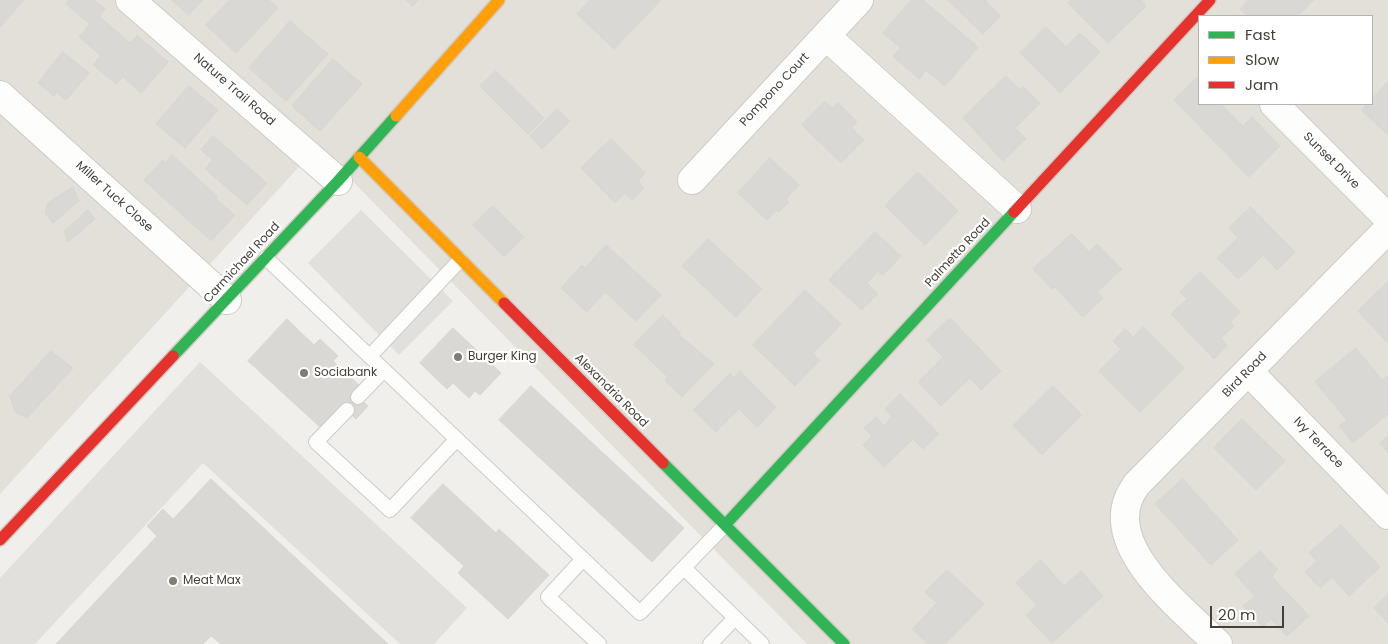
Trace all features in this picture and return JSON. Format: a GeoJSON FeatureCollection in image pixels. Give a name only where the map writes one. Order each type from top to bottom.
{"type":"FeatureCollection","features":[{"type":"Feature","properties":{"kind":"street","name":"Nature Trail Road"},"geometry":{"type":"LineString","coordinates":[[130,0],[338,181]]}},
{"type":"Feature","properties":{"kind":"street","name":"Carmichael Road"},"geometry":{"type":"LineString","coordinates":[[0,540],[338,181],[499,0]]}},
{"type":"Feature","properties":{"kind":"street","name":"Pompono Court"},"geometry":{"type":"LineString","coordinates":[[692,180],[859,0]]}},
{"type":"Feature","properties":{"kind":"street","name":"Palmetto Road"},"geometry":{"type":"LineString","coordinates":[[1202,15],[1210,0]]}},
{"type":"Feature","properties":{"kind":"street","name":"Palmetto Road"},"geometry":{"type":"LineString","coordinates":[[726,524],[1017,209],[1196,25]]}},
{"type":"Feature","properties":{"kind":"street"},"geometry":{"type":"LineString","coordinates":[[826,36],[1017,209]]}},
{"type":"Feature","properties":{"kind":"street","name":"Miller Tuck Close"},"geometry":{"type":"LineString","coordinates":[[0,94],[227,300]]}},
{"type":"Feature","properties":{"kind":"street","name":"Sunset Drive"},"geometry":{"type":"LineString","coordinates":[[1275,105],[1388,218]]}},
{"type":"Feature","properties":{"kind":"street","name":"Alexandria Road"},"geometry":{"type":"LineString","coordinates":[[358,157],[844,644]]}},
{"type":"Feature","properties":{"kind":"street","name":"Bird Road"},"geometry":{"type":"LineString","coordinates":[[1218,644],[1154,580],[1135,554],[1126,531],[1125,508],[1130,494],[1388,229]]}},
{"type":"Feature","properties":{"kind":"street","name":"Ivy Terrace"},"geometry":{"type":"LineString","coordinates":[[1249,372],[1388,515]]}},
{"type":"Feature","properties":{"kind":"lane"},"geometry":{"type":"LineString","coordinates":[[266,258],[640,613],[726,524]]}},
{"type":"Feature","properties":{"kind":"lane"},"geometry":{"type":"LineString","coordinates":[[370,356],[460,260]]}},
{"type":"Feature","properties":{"kind":"lane"},"geometry":{"type":"LineString","coordinates":[[358,397],[384,370]]}},
{"type":"Feature","properties":{"kind":"lane"},"geometry":{"type":"LineString","coordinates":[[346,410],[316,442],[390,510],[457,439]]}},
{"type":"Feature","properties":{"kind":"lane"},"geometry":{"type":"LineString","coordinates":[[583,559],[548,596],[599,644]]}},
{"type":"Feature","properties":{"kind":"lane"},"geometry":{"type":"LineString","coordinates":[[684,568],[762,644]]}},
{"type":"Feature","properties":{"kind":"lane"},"geometry":{"type":"LineString","coordinates":[[710,644],[735,618]]}},
{"type":"Feature","properties":{"kind":"shaded area"},"geometry":{"type":"Polygon","coordinates":[[[0,0],[1388,0],[1388,644],[807,644],[318,146],[0,494],[0,0]]]}},
{"type":"Feature","properties":{"kind":"shaded area"},"geometry":{"type":"Polygon","coordinates":[[[361,210],[453,301],[399,355],[308,263],[361,210]]]}},
{"type":"Feature","properties":{"kind":"shaded area"},"geometry":{"type":"Polygon","coordinates":[[[200,362],[467,608],[434,644],[400,644],[203,463],[35,644],[0,644],[0,578],[200,362]]]}},
{"type":"Feature","properties":{"kind":"building"},"geometry":{"type":"Polygon","coordinates":[[[0,0],[24,0],[0,27],[0,0]]]}},
{"type":"Feature","properties":{"kind":"building"},"geometry":{"type":"Polygon","coordinates":[[[69,0],[94,0],[105,9],[99,16],[130,43],[137,35],[168,62],[141,93],[123,77],[116,84],[93,65],[101,56],[79,37],[90,24],[66,4],[69,0]]]}},
{"type":"Feature","properties":{"kind":"building"},"geometry":{"type":"Polygon","coordinates":[[[172,0],[203,0],[189,15],[172,0]]]}},
{"type":"Feature","properties":{"kind":"building"},"geometry":{"type":"Polygon","coordinates":[[[230,0],[269,0],[278,8],[236,53],[206,25],[230,0]]]}},
{"type":"Feature","properties":{"kind":"building"},"geometry":{"type":"Polygon","coordinates":[[[406,0],[418,0],[413,6],[406,0]]]}},
{"type":"Feature","properties":{"kind":"building"},"geometry":{"type":"Polygon","coordinates":[[[590,0],[661,0],[614,49],[577,14],[590,0]]]}},
{"type":"Feature","properties":{"kind":"building"},"geometry":{"type":"Polygon","coordinates":[[[912,0],[923,0],[978,47],[945,86],[926,70],[919,79],[893,56],[901,48],[883,33],[912,0]]]}},
{"type":"Feature","properties":{"kind":"building"},"geometry":{"type":"Polygon","coordinates":[[[948,0],[987,0],[1001,16],[983,34],[948,0]]]}},
{"type":"Feature","properties":{"kind":"building"},"geometry":{"type":"Polygon","coordinates":[[[1071,0],[1141,0],[1146,6],[1108,43],[1068,3],[1071,0]]]}},
{"type":"Feature","properties":{"kind":"building"},"geometry":{"type":"Polygon","coordinates":[[[1249,0],[1314,0],[1299,15],[1247,15],[1240,9],[1249,0]]]}},
{"type":"Feature","properties":{"kind":"building"},"geometry":{"type":"Polygon","coordinates":[[[290,21],[328,54],[286,101],[249,68],[290,21]]]}},
{"type":"Feature","properties":{"kind":"building"},"geometry":{"type":"Polygon","coordinates":[[[1046,27],[1066,47],[1080,33],[1100,52],[1060,93],[1020,53],[1046,27]]]}},
{"type":"Feature","properties":{"kind":"building"},"geometry":{"type":"Polygon","coordinates":[[[63,52],[89,73],[66,100],[56,92],[54,96],[38,83],[63,52]]]}},
{"type":"Feature","properties":{"kind":"building"},"geometry":{"type":"Polygon","coordinates":[[[333,59],[362,84],[320,131],[292,106],[333,59]]]}},
{"type":"Feature","properties":{"kind":"building"},"geometry":{"type":"Polygon","coordinates":[[[496,71],[544,118],[528,134],[480,86],[496,71]]]}},
{"type":"Feature","properties":{"kind":"building"},"geometry":{"type":"Polygon","coordinates":[[[1006,76],[1020,90],[1023,86],[1040,103],[1015,128],[1026,139],[1003,161],[963,118],[1006,76]]]}},
{"type":"Feature","properties":{"kind":"building"},"geometry":{"type":"Polygon","coordinates":[[[1198,77],[1198,105],[1222,105],[1243,126],[1252,117],[1280,146],[1249,177],[1174,100],[1198,77]]]}},
{"type":"Feature","properties":{"kind":"building"},"geometry":{"type":"Polygon","coordinates":[[[1388,82],[1388,135],[1361,110],[1366,105],[1373,105],[1373,98],[1388,82]]]}},
{"type":"Feature","properties":{"kind":"building"},"geometry":{"type":"Polygon","coordinates":[[[189,86],[218,110],[185,148],[156,124],[189,86]]]}},
{"type":"Feature","properties":{"kind":"building"},"geometry":{"type":"Polygon","coordinates":[[[825,101],[832,108],[838,103],[857,122],[851,127],[864,140],[841,163],[802,125],[825,101]]]}},
{"type":"Feature","properties":{"kind":"building"},"geometry":{"type":"Polygon","coordinates":[[[557,109],[570,121],[542,149],[530,136],[557,109]]]}},
{"type":"Feature","properties":{"kind":"building"},"geometry":{"type":"Polygon","coordinates":[[[213,136],[267,183],[247,205],[205,169],[213,160],[201,150],[213,136]]]}},
{"type":"Feature","properties":{"kind":"building"},"geometry":{"type":"Polygon","coordinates":[[[611,139],[645,173],[638,181],[644,188],[632,200],[625,193],[615,203],[581,168],[611,139]]]}},
{"type":"Feature","properties":{"kind":"building"},"geometry":{"type":"Polygon","coordinates":[[[172,155],[218,197],[216,199],[235,215],[211,241],[144,180],[163,160],[166,162],[172,155]]]}},
{"type":"Feature","properties":{"kind":"building"},"geometry":{"type":"Polygon","coordinates":[[[770,158],[799,185],[786,199],[789,202],[779,212],[776,210],[767,220],[738,193],[770,158]]]}},
{"type":"Feature","properties":{"kind":"building"},"geometry":{"type":"Polygon","coordinates":[[[918,172],[958,211],[925,245],[885,206],[918,172]]]}},
{"type":"Feature","properties":{"kind":"building"},"geometry":{"type":"Polygon","coordinates":[[[73,187],[79,201],[53,223],[45,213],[47,204],[73,187]]]}},
{"type":"Feature","properties":{"kind":"building"},"geometry":{"type":"Polygon","coordinates":[[[493,206],[524,237],[504,257],[473,225],[493,206]]]}},
{"type":"Feature","properties":{"kind":"building"},"geometry":{"type":"Polygon","coordinates":[[[1251,207],[1295,252],[1277,270],[1263,255],[1238,279],[1217,258],[1238,238],[1229,228],[1251,207]]]}},
{"type":"Feature","properties":{"kind":"building"},"geometry":{"type":"Polygon","coordinates":[[[88,210],[95,219],[68,242],[64,232],[88,210]]]}},
{"type":"Feature","properties":{"kind":"building"},"geometry":{"type":"Polygon","coordinates":[[[875,232],[901,256],[883,275],[878,271],[867,283],[878,294],[862,310],[829,280],[875,232]]]}},
{"type":"Feature","properties":{"kind":"building"},"geometry":{"type":"Polygon","coordinates":[[[1072,234],[1089,252],[1097,244],[1122,269],[1097,292],[1103,298],[1083,317],[1055,287],[1052,289],[1033,269],[1072,234]]]}},
{"type":"Feature","properties":{"kind":"building"},"geometry":{"type":"Polygon","coordinates":[[[708,239],[762,289],[736,317],[682,266],[708,239]]]}},
{"type":"Feature","properties":{"kind":"building"},"geometry":{"type":"Polygon","coordinates":[[[606,245],[661,295],[636,321],[605,292],[587,312],[561,288],[582,265],[585,268],[606,245]]]}},
{"type":"Feature","properties":{"kind":"building"},"geometry":{"type":"Polygon","coordinates":[[[1200,272],[1240,312],[1230,322],[1234,326],[1221,338],[1227,346],[1214,359],[1171,314],[1187,299],[1180,292],[1200,272]]]}},
{"type":"Feature","properties":{"kind":"building"},"geometry":{"type":"Polygon","coordinates":[[[1388,282],[1388,341],[1387,342],[1358,311],[1388,282]]]}},
{"type":"Feature","properties":{"kind":"building"},"geometry":{"type":"Polygon","coordinates":[[[805,290],[841,324],[813,353],[820,360],[795,386],[753,345],[805,290]]]}},
{"type":"Feature","properties":{"kind":"building"},"geometry":{"type":"Polygon","coordinates":[[[663,315],[681,333],[679,335],[714,364],[682,397],[665,381],[668,377],[634,345],[663,315]]]}},
{"type":"Feature","properties":{"kind":"building"},"geometry":{"type":"Polygon","coordinates":[[[950,318],[1001,371],[981,390],[970,378],[941,406],[918,382],[943,357],[927,340],[950,318]]]}},
{"type":"Feature","properties":{"kind":"building","name":"Sociabank"},"geometry":{"type":"Polygon","coordinates":[[[287,319],[314,345],[320,339],[338,356],[333,361],[360,386],[321,428],[248,361],[287,319]]]}},
{"type":"Feature","properties":{"kind":"building"},"geometry":{"type":"Polygon","coordinates":[[[1143,327],[1184,368],[1140,412],[1099,371],[1121,349],[1113,341],[1125,329],[1133,337],[1143,327]]]}},
{"type":"Feature","properties":{"kind":"building"},"geometry":{"type":"Polygon","coordinates":[[[453,328],[501,373],[480,395],[475,391],[469,398],[453,383],[447,389],[420,363],[453,328]]]}},
{"type":"Feature","properties":{"kind":"building"},"geometry":{"type":"Polygon","coordinates":[[[1356,348],[1382,380],[1388,376],[1388,414],[1353,443],[1339,426],[1347,420],[1315,382],[1356,348]]]}},
{"type":"Feature","properties":{"kind":"building"},"geometry":{"type":"Polygon","coordinates":[[[51,351],[73,368],[27,418],[15,412],[10,396],[51,351]]]}},
{"type":"Feature","properties":{"kind":"building"},"geometry":{"type":"Polygon","coordinates":[[[740,371],[776,407],[757,427],[739,409],[716,432],[693,410],[730,373],[734,378],[740,371]]]}},
{"type":"Feature","properties":{"kind":"building"},"geometry":{"type":"Polygon","coordinates":[[[531,386],[684,528],[652,562],[499,420],[531,386]]]}},
{"type":"Feature","properties":{"kind":"building"},"geometry":{"type":"Polygon","coordinates":[[[1053,386],[1082,415],[1042,455],[1013,426],[1053,386]]]}},
{"type":"Feature","properties":{"kind":"building"},"geometry":{"type":"Polygon","coordinates":[[[354,393],[368,406],[356,419],[342,406],[354,393]]]}},
{"type":"Feature","properties":{"kind":"building"},"geometry":{"type":"Polygon","coordinates":[[[900,394],[939,434],[923,449],[913,439],[884,467],[863,445],[872,436],[864,428],[876,417],[884,426],[892,417],[885,409],[900,394]]]}},
{"type":"Feature","properties":{"kind":"building"},"geometry":{"type":"Polygon","coordinates":[[[1242,419],[1285,461],[1256,490],[1214,448],[1242,419]]]}},
{"type":"Feature","properties":{"kind":"building"},"geometry":{"type":"Polygon","coordinates":[[[1388,436],[1388,453],[1380,443],[1388,436]]]}},
{"type":"Feature","properties":{"kind":"building"},"geometry":{"type":"Polygon","coordinates":[[[211,479],[388,644],[221,644],[211,636],[203,644],[56,644],[157,536],[147,526],[163,509],[173,519],[211,479]]]}},
{"type":"Feature","properties":{"kind":"building"},"geometry":{"type":"Polygon","coordinates":[[[1183,479],[1238,540],[1211,565],[1155,504],[1183,479]]]}},
{"type":"Feature","properties":{"kind":"building"},"geometry":{"type":"Polygon","coordinates":[[[443,484],[496,533],[499,529],[549,575],[508,619],[458,573],[464,566],[411,518],[443,484]]]}},
{"type":"Feature","properties":{"kind":"building"},"geometry":{"type":"Polygon","coordinates":[[[1341,525],[1380,567],[1349,596],[1332,577],[1320,588],[1305,572],[1317,561],[1309,553],[1341,525]]]}},
{"type":"Feature","properties":{"kind":"building"},"geometry":{"type":"Polygon","coordinates":[[[1260,551],[1277,569],[1272,577],[1309,616],[1287,636],[1271,619],[1263,627],[1243,606],[1255,596],[1235,574],[1260,551]]]}},
{"type":"Feature","properties":{"kind":"building"},"geometry":{"type":"Polygon","coordinates":[[[1041,560],[1064,586],[1081,571],[1103,596],[1052,643],[1026,615],[1037,605],[1016,583],[1041,560]]]}},
{"type":"Feature","properties":{"kind":"building"},"geometry":{"type":"Polygon","coordinates":[[[947,570],[984,604],[945,644],[928,644],[912,629],[937,603],[925,592],[947,570]]]}},
{"type":"Feature","properties":{"kind":"building"},"geometry":{"type":"Polygon","coordinates":[[[1388,594],[1388,623],[1374,608],[1388,594]]]}},
{"type":"Feature","properties":{"kind":"traffic: fast"},"geometry":{"type":"LineString","coordinates":[[173,356],[338,181],[396,116]]}},
{"type":"Feature","properties":{"kind":"traffic: fast"},"geometry":{"type":"LineString","coordinates":[[726,524],[1014,212]]}},
{"type":"Feature","properties":{"kind":"traffic: fast"},"geometry":{"type":"LineString","coordinates":[[663,463],[844,644]]}},
{"type":"Feature","properties":{"kind":"traffic: slow"},"geometry":{"type":"LineString","coordinates":[[396,116],[499,0]]}},
{"type":"Feature","properties":{"kind":"traffic: slow"},"geometry":{"type":"LineString","coordinates":[[359,157],[504,303]]}},
{"type":"Feature","properties":{"kind":"traffic: jam"},"geometry":{"type":"LineString","coordinates":[[1014,212],[1210,0]]}},
{"type":"Feature","properties":{"kind":"traffic: jam"},"geometry":{"type":"LineString","coordinates":[[504,303],[663,463]]}},
{"type":"Feature","properties":{"kind":"traffic: jam"},"geometry":{"type":"LineString","coordinates":[[0,540],[173,356]]}},
{"type":"Feature","properties":{"kind":"place","name":"Burger King"},"geometry":{"type":"Point","coordinates":[458,357]}},
{"type":"Feature","properties":{"kind":"place","name":"Sociabank"},"geometry":{"type":"Point","coordinates":[304,373]}},
{"type":"Feature","properties":{"kind":"place","name":"Meat Max"},"geometry":{"type":"Point","coordinates":[173,581]}}]}
